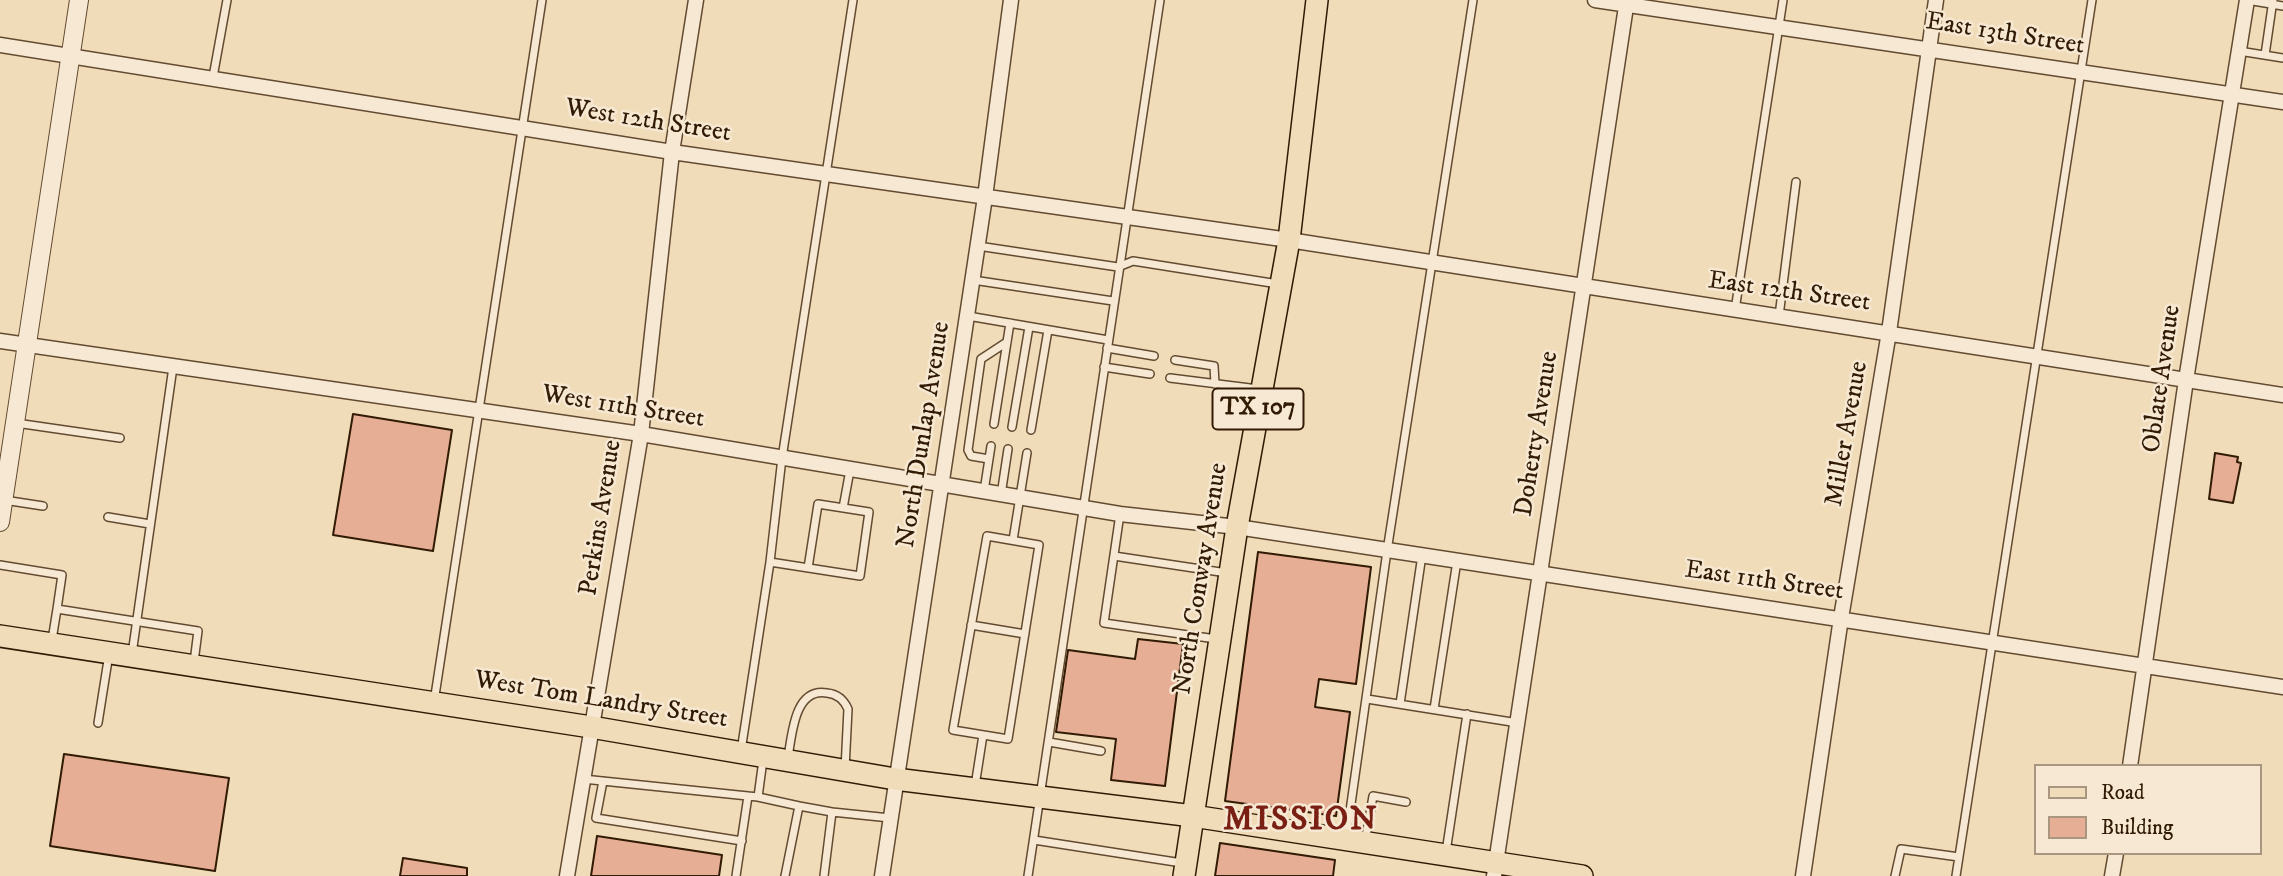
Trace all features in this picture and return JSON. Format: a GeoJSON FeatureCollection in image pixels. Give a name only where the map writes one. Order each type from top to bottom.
{"type":"FeatureCollection","features":[{"type":"Feature","properties":{"kind":"main road","name":"North Conway Avenue"},"geometry":{"type":"LineString","coordinates":[[1185,870],[1237,527],[1289,240],[1317,0]]}},
{"type":"Feature","properties":{"kind":"main road","name":"West Tom Landry Street"},"geometry":{"type":"LineString","coordinates":[[0,636],[592,727],[895,779],[1193,816],[1446,853],[1495,869],[1582,876]]}},
{"type":"Feature","properties":{"kind":"street"},"geometry":{"type":"LineString","coordinates":[[0,522],[79,0]]}},
{"type":"Feature","properties":{"kind":"street","name":"Perkins Avenue"},"geometry":{"type":"LineString","coordinates":[[567,876],[641,434],[672,152],[696,0]]}},
{"type":"Feature","properties":{"kind":"street","name":"North Dunlap Avenue"},"geometry":{"type":"LineString","coordinates":[[882,876],[968,316],[1011,0]]}},
{"type":"Feature","properties":{"kind":"street","name":"East 13th Street"},"geometry":{"type":"LineString","coordinates":[[1595,0],[2283,102]]}},
{"type":"Feature","properties":{"kind":"street","name":"Miller Avenue"},"geometry":{"type":"LineString","coordinates":[[1803,876],[1841,618],[1889,332],[1936,0]]}},
{"type":"Feature","properties":{"kind":"street","name":"Oblate Avenue"},"geometry":{"type":"LineString","coordinates":[[2130,764],[2147,666],[2186,380],[2247,0]]}},
{"type":"Feature","properties":{"kind":"street","name":"Doherty Avenue"},"geometry":{"type":"LineString","coordinates":[[1495,869],[1586,287],[1627,3]]}},
{"type":"Feature","properties":{"kind":"street","name":"West 12th Street"},"geometry":{"type":"LineString","coordinates":[[0,45],[70,54],[672,152],[1289,240]]}},
{"type":"Feature","properties":{"kind":"street","name":"East 12th Street"},"geometry":{"type":"LineString","coordinates":[[1289,240],[2283,395]]}},
{"type":"Feature","properties":{"kind":"street","name":"West 11th Street"},"geometry":{"type":"LineString","coordinates":[[0,341],[641,434],[1084,509],[1237,527]]}},
{"type":"Feature","properties":{"kind":"street","name":"East 11th Street"},"geometry":{"type":"LineString","coordinates":[[1237,527],[2283,687]]}},
{"type":"Feature","properties":{"kind":"street"},"geometry":{"type":"LineString","coordinates":[[2112,876],[2116,855]]}},
{"type":"Feature","properties":{"kind":"lane"},"geometry":{"type":"LineString","coordinates":[[213,77],[227,0]]}},
{"type":"Feature","properties":{"kind":"lane"},"geometry":{"type":"LineString","coordinates":[[434,703],[542,0]]}},
{"type":"Feature","properties":{"kind":"lane"},"geometry":{"type":"LineString","coordinates":[[741,752],[770,562],[782,458],[853,0]]}},
{"type":"Feature","properties":{"kind":"lane"},"geometry":{"type":"LineString","coordinates":[[1028,876],[1160,0]]}},
{"type":"Feature","properties":{"kind":"lane"},"geometry":{"type":"LineString","coordinates":[[1356,841],[1367,699],[1387,551],[1473,0]]}},
{"type":"Feature","properties":{"kind":"lane"},"geometry":{"type":"LineString","coordinates":[[1735,310],[1783,0]]}},
{"type":"Feature","properties":{"kind":"lane"},"geometry":{"type":"LineString","coordinates":[[1956,876],[2092,0]]}},
{"type":"Feature","properties":{"kind":"lane"},"geometry":{"type":"LineString","coordinates":[[2247,0],[2273,2],[2283,6]]}},
{"type":"Feature","properties":{"kind":"lane"},"geometry":{"type":"LineString","coordinates":[[2265,55],[2273,2]]}},
{"type":"Feature","properties":{"kind":"lane"},"geometry":{"type":"LineString","coordinates":[[2239,51],[2283,58]]}},
{"type":"Feature","properties":{"kind":"lane"},"geometry":{"type":"LineString","coordinates":[[1779,316],[1796,182]]}},
{"type":"Feature","properties":{"kind":"lane"},"geometry":{"type":"LineString","coordinates":[[978,246],[1118,267],[1133,261],[1281,284]]}},
{"type":"Feature","properties":{"kind":"lane"},"geometry":{"type":"LineString","coordinates":[[973,280],[1113,301]]}},
{"type":"Feature","properties":{"kind":"lane"},"geometry":{"type":"LineString","coordinates":[[968,316],[1048,330],[1154,356]]}},
{"type":"Feature","properties":{"kind":"lane"},"geometry":{"type":"LineString","coordinates":[[994,424],[1010,323]]}},
{"type":"Feature","properties":{"kind":"lane"},"geometry":{"type":"LineString","coordinates":[[1012,426],[1028,327]]}},
{"type":"Feature","properties":{"kind":"lane"},"geometry":{"type":"LineString","coordinates":[[1031,430],[1048,330]]}},
{"type":"Feature","properties":{"kind":"lane"},"geometry":{"type":"LineString","coordinates":[[989,459],[971,456],[968,450],[981,359],[1007,342]]}},
{"type":"Feature","properties":{"kind":"lane"},"geometry":{"type":"LineString","coordinates":[[1175,360],[1213,366],[1215,384]]}},
{"type":"Feature","properties":{"kind":"lane"},"geometry":{"type":"LineString","coordinates":[[132,656],[173,367]]}},
{"type":"Feature","properties":{"kind":"lane"},"geometry":{"type":"LineString","coordinates":[[1104,367],[1150,374]]}},
{"type":"Feature","properties":{"kind":"lane"},"geometry":{"type":"LineString","coordinates":[[1170,378],[1262,390]]}},
{"type":"Feature","properties":{"kind":"lane"},"geometry":{"type":"LineString","coordinates":[[15,423],[120,438]]}},
{"type":"Feature","properties":{"kind":"lane"},"geometry":{"type":"LineString","coordinates":[[984,493],[991,446]]}},
{"type":"Feature","properties":{"kind":"lane"},"geometry":{"type":"LineString","coordinates":[[1000,495],[1008,449]]}},
{"type":"Feature","properties":{"kind":"lane"},"geometry":{"type":"LineString","coordinates":[[1013,540],[1027,453]]}},
{"type":"Feature","properties":{"kind":"lane"},"geometry":{"type":"LineString","coordinates":[[843,508],[850,470]]}},
{"type":"Feature","properties":{"kind":"lane"},"geometry":{"type":"LineString","coordinates":[[3,500],[43,506]]}},
{"type":"Feature","properties":{"kind":"lane"},"geometry":{"type":"LineString","coordinates":[[770,562],[808,568],[860,576],[869,512],[818,504],[808,568]]}},
{"type":"Feature","properties":{"kind":"lane"},"geometry":{"type":"LineString","coordinates":[[1120,514],[1104,623],[1220,639]]}},
{"type":"Feature","properties":{"kind":"lane"},"geometry":{"type":"LineString","coordinates":[[108,517],[150,524]]}},
{"type":"Feature","properties":{"kind":"lane"},"geometry":{"type":"LineString","coordinates":[[987,536],[1013,540],[1039,545],[1008,739],[953,730],[987,536]]}},
{"type":"Feature","properties":{"kind":"lane"},"geometry":{"type":"LineString","coordinates":[[1399,704],[1422,555]]}},
{"type":"Feature","properties":{"kind":"lane"},"geometry":{"type":"LineString","coordinates":[[1114,556],[1230,574]]}},
{"type":"Feature","properties":{"kind":"lane"},"geometry":{"type":"LineString","coordinates":[[1434,709],[1457,561]]}},
{"type":"Feature","properties":{"kind":"lane"},"geometry":{"type":"LineString","coordinates":[[0,565],[62,575],[51,644]]}},
{"type":"Feature","properties":{"kind":"lane"},"geometry":{"type":"LineString","coordinates":[[57,609],[198,631],[193,666]]}},
{"type":"Feature","properties":{"kind":"lane"},"geometry":{"type":"LineString","coordinates":[[971,625],[1025,634]]}},
{"type":"Feature","properties":{"kind":"lane"},"geometry":{"type":"LineString","coordinates":[[98,723],[109,653]]}},
{"type":"Feature","properties":{"kind":"lane"},"geometry":{"type":"LineString","coordinates":[[787,760],[800,705],[813,695],[829,693],[844,701],[848,709],[845,770]]}},
{"type":"Feature","properties":{"kind":"lane"},"geometry":{"type":"LineString","coordinates":[[1367,699],[1519,723]]}},
{"type":"Feature","properties":{"kind":"lane"},"geometry":{"type":"LineString","coordinates":[[1446,853],[1467,715]]}},
{"type":"Feature","properties":{"kind":"lane"},"geometry":{"type":"LineString","coordinates":[[975,790],[983,735]]}},
{"type":"Feature","properties":{"kind":"lane"},"geometry":{"type":"LineString","coordinates":[[1049,742],[1101,751]]}},
{"type":"Feature","properties":{"kind":"lane"},"geometry":{"type":"LineString","coordinates":[[758,797],[764,756]]}},
{"type":"Feature","properties":{"kind":"lane"},"geometry":{"type":"LineString","coordinates":[[583,779],[758,797],[832,812],[890,818]]}},
{"type":"Feature","properties":{"kind":"lane"},"geometry":{"type":"LineString","coordinates":[[603,781],[596,818],[742,841]]}},
{"type":"Feature","properties":{"kind":"lane"},"geometry":{"type":"LineString","coordinates":[[736,876],[748,796]]}},
{"type":"Feature","properties":{"kind":"lane"},"geometry":{"type":"LineString","coordinates":[[1356,841],[1373,796],[1406,802]]}},
{"type":"Feature","properties":{"kind":"lane"},"geometry":{"type":"LineString","coordinates":[[785,876],[799,806]]}},
{"type":"Feature","properties":{"kind":"lane"},"geometry":{"type":"LineString","coordinates":[[824,876],[832,812]]}},
{"type":"Feature","properties":{"kind":"lane"},"geometry":{"type":"LineString","coordinates":[[1034,840],[1185,870]]}},
{"type":"Feature","properties":{"kind":"lane"},"geometry":{"type":"LineString","coordinates":[[1895,876],[1901,849],[1959,857]]}},
{"type":"Feature","properties":{"kind":"building"},"geometry":{"type":"Polygon","coordinates":[[[353,414],[452,430],[433,551],[333,535],[353,414]]]}},
{"type":"Feature","properties":{"kind":"building"},"geometry":{"type":"Polygon","coordinates":[[[2215,453],[2238,457],[2237,462],[2241,463],[2233,503],[2209,499],[2215,453]]]}},
{"type":"Feature","properties":{"kind":"building"},"geometry":{"type":"Polygon","coordinates":[[[1258,552],[1371,567],[1356,684],[1319,679],[1315,707],[1350,712],[1336,816],[1225,801],[1258,552]]]}},
{"type":"Feature","properties":{"kind":"building"},"geometry":{"type":"Polygon","coordinates":[[[1138,639],[1183,644],[1165,786],[1111,780],[1116,739],[1056,732],[1068,650],[1135,659],[1138,639]]]}},
{"type":"Feature","properties":{"kind":"building"},"geometry":{"type":"Polygon","coordinates":[[[64,754],[229,778],[215,871],[50,846],[64,754]]]}},
{"type":"Feature","properties":{"kind":"building"},"geometry":{"type":"Polygon","coordinates":[[[597,836],[722,855],[719,876],[591,876],[597,836]]]}},
{"type":"Feature","properties":{"kind":"building"},"geometry":{"type":"Polygon","coordinates":[[[1220,843],[1335,860],[1333,876],[1215,876],[1220,843]]]}},
{"type":"Feature","properties":{"kind":"building"},"geometry":{"type":"Polygon","coordinates":[[[403,858],[467,868],[467,876],[400,876],[403,858]]]}},
{"type":"Feature","properties":{"kind":"district","name":"MISSION"},"geometry":{"type":"Point","coordinates":[1301,822]}}]}
